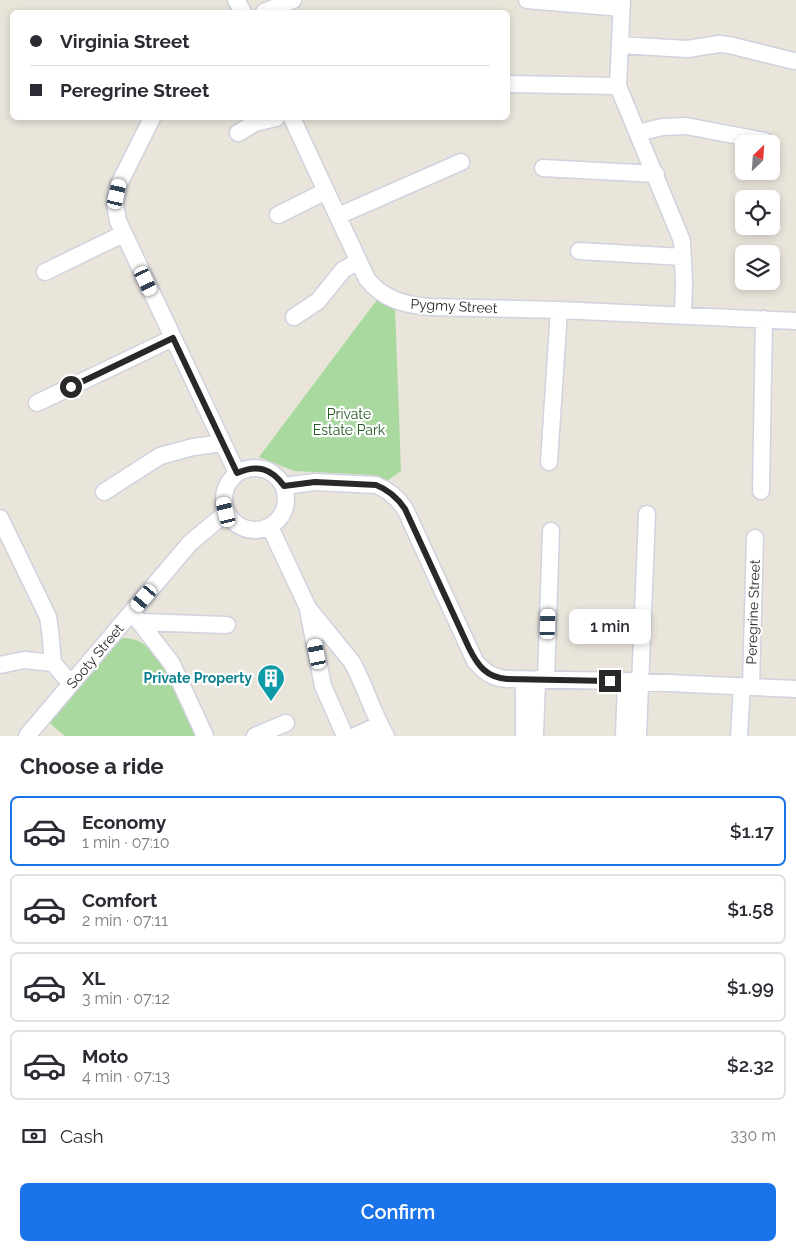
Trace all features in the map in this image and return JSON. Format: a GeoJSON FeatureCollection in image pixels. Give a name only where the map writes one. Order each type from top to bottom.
{"type":"FeatureCollection","features":[{"type":"Feature","properties":{"kind":"street"},"geometry":{"type":"LineString","coordinates":[[269,10],[293,0]]}},
{"type":"Feature","properties":{"kind":"street"},"geometry":{"type":"LineString","coordinates":[[527,0],[622,4],[618,86],[656,174],[682,241],[684,257],[683,316]]}},
{"type":"Feature","properties":{"kind":"street"},"geometry":{"type":"LineString","coordinates":[[620,45],[687,49],[719,44],[738,46],[794,61]]}},
{"type":"Feature","properties":{"kind":"street"},"geometry":{"type":"LineString","coordinates":[[510,84],[618,86]]}},
{"type":"Feature","properties":{"kind":"street"},"geometry":{"type":"LineString","coordinates":[[151,120],[119,184],[115,204],[118,221],[237,473]]}},
{"type":"Feature","properties":{"kind":"street"},"geometry":{"type":"LineString","coordinates":[[238,133],[256,123],[268,120]]}},
{"type":"Feature","properties":{"kind":"street","name":"Pygmy Street"},"geometry":{"type":"LineString","coordinates":[[293,120],[367,279],[372,286],[387,298],[410,305],[430,307],[558,310],[796,321]]}},
{"type":"Feature","properties":{"kind":"street"},"geometry":{"type":"LineString","coordinates":[[638,132],[662,127],[686,126],[735,135]]}},
{"type":"Feature","properties":{"kind":"street"},"geometry":{"type":"LineString","coordinates":[[338,216],[461,162]]}},
{"type":"Feature","properties":{"kind":"street"},"geometry":{"type":"LineString","coordinates":[[543,168],[656,174]]}},
{"type":"Feature","properties":{"kind":"street"},"geometry":{"type":"LineString","coordinates":[[278,216],[326,191]]}},
{"type":"Feature","properties":{"kind":"street"},"geometry":{"type":"LineString","coordinates":[[45,272],[123,234]]}},
{"type":"Feature","properties":{"kind":"street"},"geometry":{"type":"LineString","coordinates":[[579,251],[684,257]]}},
{"type":"Feature","properties":{"kind":"street"},"geometry":{"type":"LineString","coordinates":[[294,316],[318,302],[346,267],[359,261]]}},
{"type":"Feature","properties":{"kind":"street"},"geometry":{"type":"LineString","coordinates":[[549,462],[558,310]]}},
{"type":"Feature","properties":{"kind":"street"},"geometry":{"type":"LineString","coordinates":[[761,491],[764,320]]}},
{"type":"Feature","properties":{"kind":"street"},"geometry":{"type":"LineString","coordinates":[[72,374],[170,333]]}},
{"type":"Feature","properties":{"kind":"street"},"geometry":{"type":"LineString","coordinates":[[37,403],[170,333]]}},
{"type":"Feature","properties":{"kind":"street"},"geometry":{"type":"LineString","coordinates":[[104,492],[160,456],[193,447],[223,443]]}},
{"type":"Feature","properties":{"kind":"street"},"geometry":{"type":"LineString","coordinates":[[247,468],[269,471],[278,477],[284,486],[287,497],[286,508],[281,518],[270,527],[264,530],[253,531],[242,528],[233,522],[226,512],[224,502],[225,491],[237,473],[247,468]]}},
{"type":"Feature","properties":{"kind":"street"},"geometry":{"type":"LineString","coordinates":[[284,486],[315,482],[366,484],[376,485],[391,492],[405,509],[475,661],[482,670],[494,677],[796,689]]}},
{"type":"Feature","properties":{"kind":"street","name":"Sooty Street"},"geometry":{"type":"LineString","coordinates":[[27,736],[71,684],[136,617],[195,538],[226,512]]}},
{"type":"Feature","properties":{"kind":"street"},"geometry":{"type":"LineString","coordinates":[[638,736],[638,682],[653,516]]}},
{"type":"Feature","properties":{"kind":"street"},"geometry":{"type":"LineString","coordinates":[[0,518],[48,617],[52,663],[71,684]]}},
{"type":"Feature","properties":{"kind":"street"},"geometry":{"type":"LineString","coordinates":[[270,527],[308,608],[354,666],[383,730],[355,736]]}},
{"type":"Feature","properties":{"kind":"street"},"geometry":{"type":"LineString","coordinates":[[535,736],[536,679],[551,531]]}},
{"type":"Feature","properties":{"kind":"street","name":"Peregrine Street"},"geometry":{"type":"LineString","coordinates":[[740,736],[746,687],[755,538]]}},
{"type":"Feature","properties":{"kind":"street"},"geometry":{"type":"LineString","coordinates":[[308,608],[323,686],[345,736]]}},
{"type":"Feature","properties":{"kind":"street"},"geometry":{"type":"LineString","coordinates":[[136,617],[227,625]]}},
{"type":"Feature","properties":{"kind":"street"},"geometry":{"type":"LineString","coordinates":[[136,617],[172,664],[205,736]]}},
{"type":"Feature","properties":{"kind":"street"},"geometry":{"type":"LineString","coordinates":[[0,665],[24,660],[52,663]]}},
{"type":"Feature","properties":{"kind":"street"},"geometry":{"type":"LineString","coordinates":[[524,736],[536,679]]}},
{"type":"Feature","properties":{"kind":"street"},"geometry":{"type":"LineString","coordinates":[[624,736],[638,682]]}},
{"type":"Feature","properties":{"kind":"street"},"geometry":{"type":"LineString","coordinates":[[255,736],[286,723]]}},
{"type":"Feature","properties":{"kind":"green space","name":"Private Estate Park"},"geometry":{"type":"Polygon","coordinates":[[[379,297],[395,307],[401,471],[387,481],[373,475],[294,471],[259,457],[379,297]]]}},
{"type":"Feature","properties":{"kind":"green space"},"geometry":{"type":"Polygon","coordinates":[[[122,638],[139,641],[154,654],[180,702],[195,736],[65,736],[47,721],[118,640],[122,638]]]}},
{"type":"Feature","properties":{"kind":"place","name":"Private Property"},"geometry":{"type":"Point","coordinates":[271,702]}},
{"type":"Feature","properties":{"kind":"route"},"geometry":{"type":"LineString","coordinates":[[71,387],[173,338],[237,473],[247,468],[269,471],[278,477],[284,486],[315,482],[376,485],[385,488],[396,497],[405,509],[475,661],[482,670],[494,677],[507,679],[610,681]]}}]}
